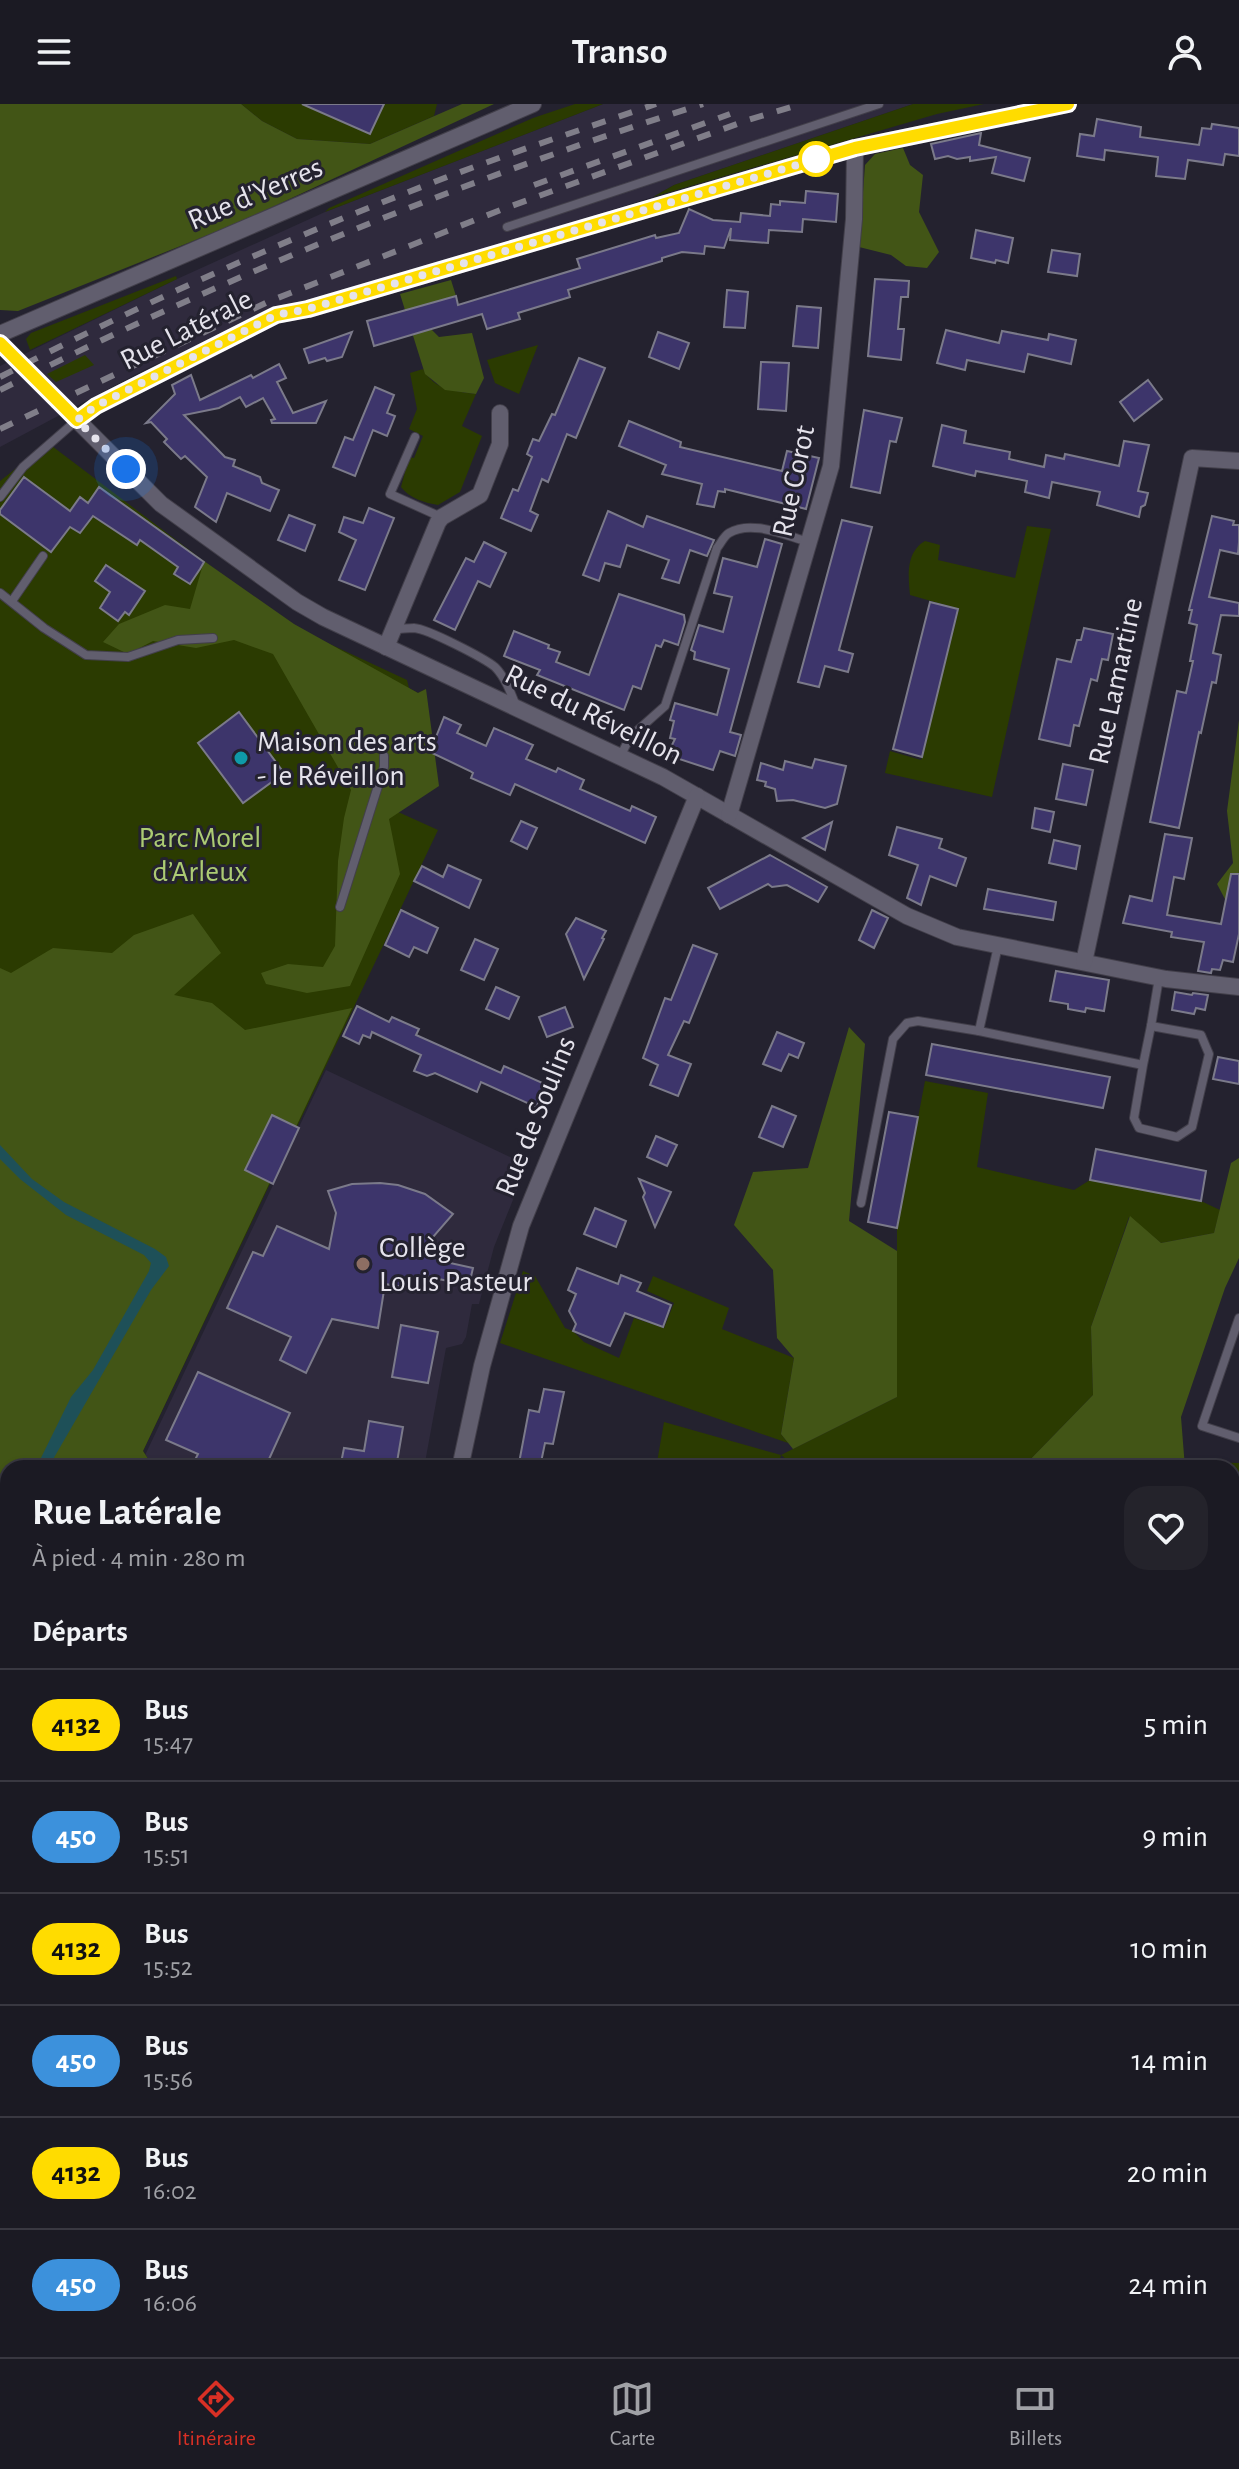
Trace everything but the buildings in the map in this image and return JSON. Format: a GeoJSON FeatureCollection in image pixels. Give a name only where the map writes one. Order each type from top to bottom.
{"type":"FeatureCollection","features":[{"type":"Feature","properties":{"kind":"street","name":"Rue d'Yerres"},"geometry":{"type":"LineString","coordinates":[[0,334],[533,104]]}},
{"type":"Feature","properties":{"kind":"street","name":"Rue Latérale"},"geometry":{"type":"LineString","coordinates":[[77,420],[96,406],[276,315],[308,309],[855,148],[1068,104]]}},
{"type":"Feature","properties":{"kind":"street","name":"Rue Corot"},"geometry":{"type":"LineString","coordinates":[[729,815],[831,466],[854,219],[855,148]]}},
{"type":"Feature","properties":{"kind":"street","name":"Rue du Réveillon"},"geometry":{"type":"LineString","coordinates":[[0,343],[161,504],[297,602],[323,617],[620,757],[697,796],[907,916],[957,937],[1159,978],[1239,987]]}},
{"type":"Feature","properties":{"kind":"street"},"geometry":{"type":"LineString","coordinates":[[386,647],[442,517],[480,495],[500,444],[500,413]]}},
{"type":"Feature","properties":{"kind":"street","name":"Rue Lamartine"},"geometry":{"type":"LineString","coordinates":[[1084,962],[1192,458],[1239,461]]}},
{"type":"Feature","properties":{"kind":"street","name":"Rue de Soulins"},"geometry":{"type":"LineString","coordinates":[[462,1460],[482,1366],[521,1226],[697,796]]}},
{"type":"Feature","properties":{"kind":"lane"},"geometry":{"type":"LineString","coordinates":[[507,227],[879,104]]}},
{"type":"Feature","properties":{"kind":"lane"},"geometry":{"type":"LineString","coordinates":[[0,497],[23,467],[77,420]]}},
{"type":"Feature","properties":{"kind":"lane"},"geometry":{"type":"LineString","coordinates":[[415,437],[390,494],[442,517]]}},
{"type":"Feature","properties":{"kind":"lane"},"geometry":{"type":"LineString","coordinates":[[620,757],[630,737],[665,706],[717,548],[727,534],[754,527],[809,542]]}},
{"type":"Feature","properties":{"kind":"lane"},"geometry":{"type":"LineString","coordinates":[[12,601],[43,556]]}},
{"type":"Feature","properties":{"kind":"lane"},"geometry":{"type":"LineString","coordinates":[[0,593],[44,628],[86,655],[128,657],[178,640],[213,638]]}},
{"type":"Feature","properties":{"kind":"lane"},"geometry":{"type":"LineString","coordinates":[[393,629],[416,628],[487,662],[497,669],[516,707]]}},
{"type":"Feature","properties":{"kind":"lane"},"geometry":{"type":"LineString","coordinates":[[340,907],[384,767],[384,756]]}},
{"type":"Feature","properties":{"kind":"lane"},"geometry":{"type":"LineString","coordinates":[[979,1031],[998,945]]}},
{"type":"Feature","properties":{"kind":"lane"},"geometry":{"type":"LineString","coordinates":[[1151,1026],[1201,1035],[1209,1054],[1192,1127],[1177,1137],[1139,1128],[1134,1118],[1159,978]]}},
{"type":"Feature","properties":{"kind":"lane"},"geometry":{"type":"LineString","coordinates":[[861,1203],[893,1039],[907,1023],[918,1021],[979,1031],[1143,1065]]}},
{"type":"Feature","properties":{"kind":"lane"},"geometry":{"type":"LineString","coordinates":[[1239,1318],[1202,1426],[1239,1438]]}},
{"type":"Feature","properties":{"kind":"shaded area"},"geometry":{"type":"Polygon","coordinates":[[[603,104],[913,104],[674,185],[653,197],[318,301],[264,314],[144,370],[0,447],[0,366],[177,279],[325,212],[603,104]]]}},
{"type":"Feature","properties":{"kind":"shaded area","name":"Collège Louis Pasteur"},"geometry":{"type":"Polygon","coordinates":[[[326,1070],[527,1165],[494,1247],[479,1304],[472,1304],[466,1337],[462,1344],[446,1348],[425,1460],[143,1460],[273,1185],[244,1170],[272,1115],[299,1127],[326,1070]]]}},
{"type":"Feature","properties":{"kind":"shaded area"},"geometry":{"type":"Polygon","coordinates":[[[0,1145],[32,1179],[64,1202],[155,1249],[166,1257],[169,1266],[151,1290],[53,1460],[40,1460],[71,1397],[93,1370],[151,1263],[144,1255],[66,1215],[0,1159],[0,1145]]]}},
{"type":"Feature","properties":{"kind":"green space"},"geometry":{"type":"Polygon","coordinates":[[[0,104],[241,104],[262,121],[297,139],[370,144],[462,104],[494,104],[238,223],[18,311],[0,310],[0,104]]]}},
{"type":"Feature","properties":{"kind":"green space"},"geometry":{"type":"Polygon","coordinates":[[[241,104],[302,104],[369,134],[384,104],[437,104],[434,116],[370,144],[297,139],[262,121],[241,104]]]}},
{"type":"Feature","properties":{"kind":"green space"},"geometry":{"type":"Polygon","coordinates":[[[575,104],[603,104],[325,212],[533,118],[575,104]]]}},
{"type":"Feature","properties":{"kind":"green space"},"geometry":{"type":"Polygon","coordinates":[[[913,104],[984,104],[937,114],[653,197],[674,185],[913,104]]]}},
{"type":"Feature","properties":{"kind":"green space"},"geometry":{"type":"Polygon","coordinates":[[[903,148],[910,165],[923,175],[919,212],[939,252],[927,268],[906,266],[891,255],[859,247],[865,165],[875,154],[903,148]]]}},
{"type":"Feature","properties":{"kind":"green space"},"geometry":{"type":"Polygon","coordinates":[[[176,276],[177,279],[30,350],[26,339],[31,333],[176,276]]]}},
{"type":"Feature","properties":{"kind":"green space"},"geometry":{"type":"Polygon","coordinates":[[[451,280],[456,296],[424,305],[430,328],[439,337],[472,333],[484,378],[476,394],[445,390],[425,374],[400,294],[451,280]]]}},
{"type":"Feature","properties":{"kind":"green space"},"geometry":{"type":"Polygon","coordinates":[[[538,345],[519,394],[495,383],[487,360],[538,345]]]}},
{"type":"Feature","properties":{"kind":"green space"},"geometry":{"type":"Polygon","coordinates":[[[85,355],[94,365],[56,382],[47,374],[85,355]]]}},
{"type":"Feature","properties":{"kind":"green space"},"geometry":{"type":"Polygon","coordinates":[[[423,369],[439,385],[476,394],[462,426],[482,436],[460,492],[438,505],[418,499],[401,487],[409,457],[414,458],[423,436],[409,429],[417,409],[410,373],[423,369]]]}},
{"type":"Feature","properties":{"kind":"green space","name":"Parc Morel d’Arleux"},"geometry":{"type":"Polygon","coordinates":[[[48,443],[225,577],[304,632],[407,680],[409,688],[418,693],[426,689],[396,811],[438,830],[143,1451],[149,1460],[0,1460],[0,481],[48,443]]]}},
{"type":"Feature","properties":{"kind":"green space"},"geometry":{"type":"Polygon","coordinates":[[[1027,526],[1051,529],[992,797],[885,773],[890,751],[921,760],[959,609],[910,595],[909,572],[914,551],[925,541],[940,545],[938,560],[1015,578],[1027,526]]]}},
{"type":"Feature","properties":{"kind":"green space"},"geometry":{"type":"Polygon","coordinates":[[[204,561],[294,624],[418,693],[426,689],[439,786],[389,819],[400,874],[350,986],[307,993],[266,984],[261,973],[288,964],[323,967],[335,946],[338,861],[351,790],[273,654],[234,640],[196,648],[153,641],[128,654],[103,642],[119,624],[165,605],[190,609],[204,561]]]}},
{"type":"Feature","properties":{"kind":"green space"},"geometry":{"type":"Polygon","coordinates":[[[1239,720],[1239,904],[1226,901],[1217,884],[1233,863],[1227,811],[1239,720]]]}},
{"type":"Feature","properties":{"kind":"green space"},"geometry":{"type":"Polygon","coordinates":[[[193,914],[221,953],[174,995],[212,1003],[245,1030],[352,1008],[143,1451],[149,1460],[0,1460],[0,968],[11,973],[53,948],[112,953],[134,935],[193,914]]]}},
{"type":"Feature","properties":{"kind":"green space"},"geometry":{"type":"Polygon","coordinates":[[[849,1027],[865,1044],[849,1221],[897,1251],[897,1397],[793,1449],[781,1434],[794,1358],[777,1338],[773,1270],[734,1225],[753,1172],[808,1168],[849,1027]]]}},
{"type":"Feature","properties":{"kind":"green space"},"geometry":{"type":"Polygon","coordinates":[[[925,1081],[988,1093],[977,1167],[1074,1190],[1090,1180],[1201,1201],[1220,1210],[1214,1233],[1161,1243],[1129,1217],[1091,1327],[1093,1395],[1030,1460],[787,1460],[781,1455],[897,1397],[897,1228],[925,1081]]]}},
{"type":"Feature","properties":{"kind":"green space"},"geometry":{"type":"Polygon","coordinates":[[[1239,1158],[1239,1258],[1225,1288],[1181,1417],[1184,1460],[1030,1460],[1093,1395],[1091,1327],[1130,1216],[1161,1243],[1214,1233],[1231,1163],[1239,1158]]]}},
{"type":"Feature","properties":{"kind":"green space"},"geometry":{"type":"Polygon","coordinates":[[[523,1271],[535,1276],[565,1328],[584,1342],[619,1358],[634,1318],[664,1328],[674,1303],[647,1291],[653,1276],[729,1308],[722,1329],[794,1358],[781,1434],[788,1443],[500,1343],[523,1271]]]}},
{"type":"Feature","properties":{"kind":"green space"},"geometry":{"type":"Polygon","coordinates":[[[664,1422],[781,1455],[780,1460],[657,1460],[664,1422]]]}},
{"type":"Feature","properties":{"kind":"railway"},"geometry":{"type":"LineString","coordinates":[[0,377],[168,294],[339,220],[480,165],[656,104]]}},
{"type":"Feature","properties":{"kind":"railway"},"geometry":{"type":"LineString","coordinates":[[0,390],[171,308],[346,233],[523,165],[703,104]]}},
{"type":"Feature","properties":{"kind":"railway"},"geometry":{"type":"LineString","coordinates":[[0,429],[270,301],[503,209],[748,120],[801,104]]}},
{"type":"Feature","properties":{"kind":"railway"},"geometry":{"type":"LineString","coordinates":[[534,185],[730,114]]}},
{"type":"Feature","properties":{"kind":"bus line","name":"4132"},"geometry":{"type":"LineString","coordinates":[[0,343],[77,420],[96,406],[276,315],[308,309],[855,148],[1068,104]]}},
{"type":"Feature","properties":{"kind":"place","name":"Maison des arts - le Réveillon"},"geometry":{"type":"Point","coordinates":[241,758]}},
{"type":"Feature","properties":{"kind":"place","name":"Collège Louis Pasteur"},"geometry":{"type":"Point","coordinates":[363,1264]}},
{"type":"Feature","properties":{"kind":"route"},"geometry":{"type":"LineString","coordinates":[[126,469],[77,420],[96,406],[276,315],[308,309],[821,158],[816,159]]}}]}
